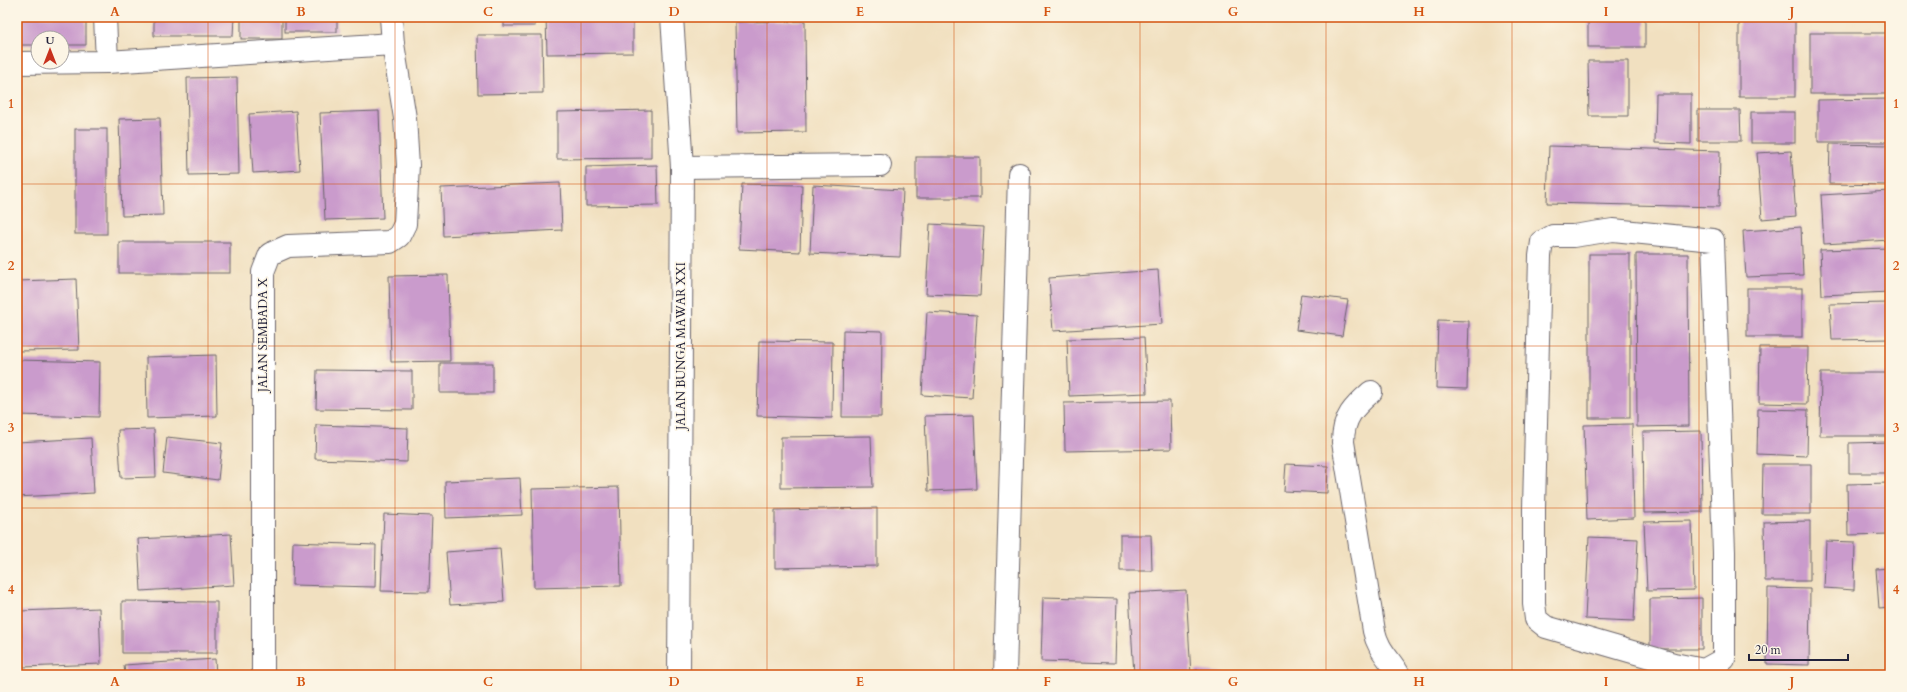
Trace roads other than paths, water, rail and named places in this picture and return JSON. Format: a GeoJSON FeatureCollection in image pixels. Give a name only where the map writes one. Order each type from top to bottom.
{"type":"FeatureCollection","features":[{"type":"Feature","properties":{"kind":"street"},"geometry":{"type":"LineString","coordinates":[[105,17],[107,62]]}},
{"type":"Feature","properties":{"kind":"street","name":"JALAN SEMBADA X"},"geometry":{"type":"LineString","coordinates":[[263,675],[263,272],[270,254],[288,246],[390,242],[399,236],[405,224],[408,165],[405,118],[393,44],[391,17]]}},
{"type":"Feature","properties":{"kind":"street","name":"JALAN BUNGA MAWAR XXI"},"geometry":{"type":"LineString","coordinates":[[672,17],[682,167],[679,675]]}},
{"type":"Feature","properties":{"kind":"street"},"geometry":{"type":"LineString","coordinates":[[17,63],[107,62],[393,44]]}},
{"type":"Feature","properties":{"kind":"street"},"geometry":{"type":"LineString","coordinates":[[682,167],[880,165]]}},
{"type":"Feature","properties":{"kind":"street"},"geometry":{"type":"LineString","coordinates":[[1005,675],[1019,174]]}},
{"type":"Feature","properties":{"kind":"street"},"geometry":{"type":"LineString","coordinates":[[1613,230],[1713,240],[1724,552],[1724,659],[1704,670],[1673,670],[1546,627],[1536,619],[1534,604],[1534,508],[1540,256],[1542,242],[1553,236],[1573,236],[1613,230]]}},
{"type":"Feature","properties":{"kind":"street"},"geometry":{"type":"LineString","coordinates":[[1371,392],[1353,409],[1343,430],[1343,442],[1376,642],[1383,655],[1399,675]]}}]}
